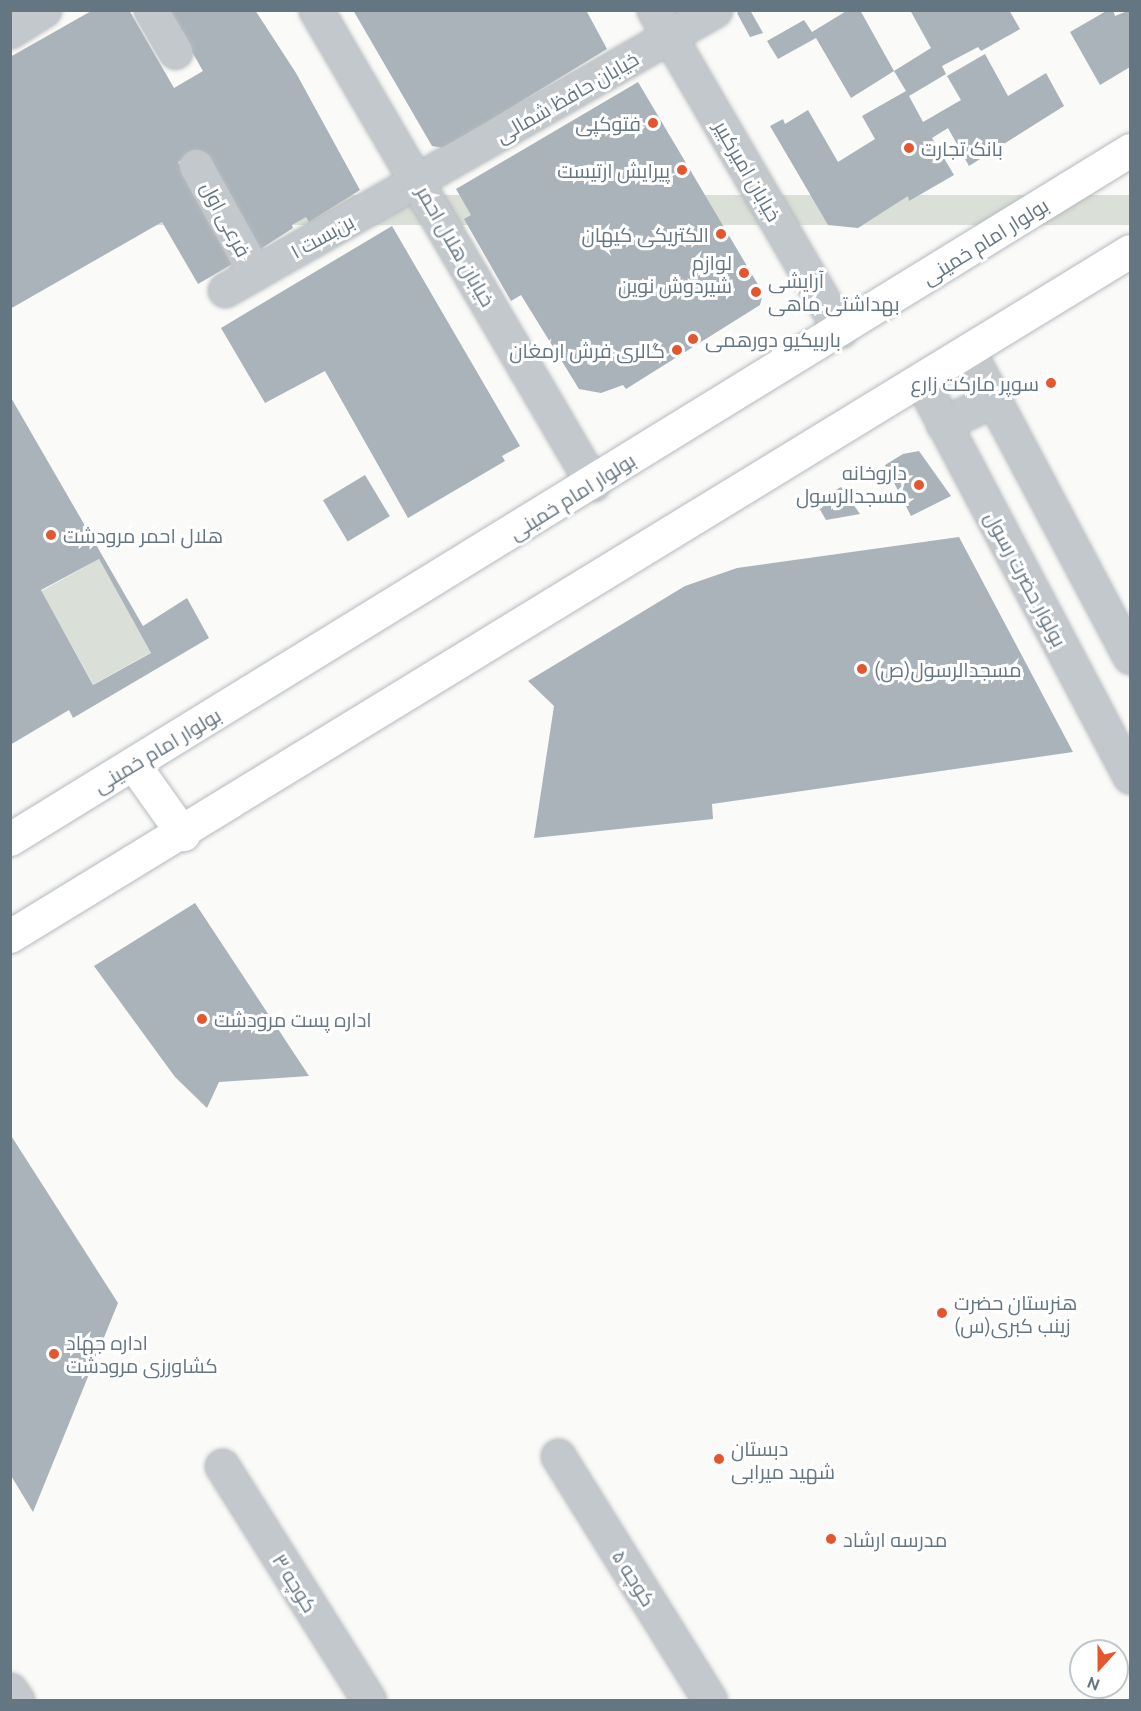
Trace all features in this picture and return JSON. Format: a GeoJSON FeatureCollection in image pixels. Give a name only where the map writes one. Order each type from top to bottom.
{"type":"FeatureCollection","features":[{"type":"Feature","properties":{"kind":"main road","name":"بولوار امام خمینی"},"geometry":{"type":"LineString","coordinates":[[10,839],[593,484],[1131,150]]}},
{"type":"Feature","properties":{"kind":"main road"},"geometry":{"type":"LineString","coordinates":[[10,936],[183,834],[922,382],[968,351],[1131,251]]}},
{"type":"Feature","properties":{"kind":"main road"},"geometry":{"type":"LineString","coordinates":[[134,765],[183,834]]}},
{"type":"Feature","properties":{"kind":"street"},"geometry":{"type":"LineString","coordinates":[[10,31],[44,10]]}},
{"type":"Feature","properties":{"kind":"street"},"geometry":{"type":"LineString","coordinates":[[151,10],[175,51]]}},
{"type":"Feature","properties":{"kind":"street","name":"خیابان هلال احمر"},"geometry":{"type":"LineString","coordinates":[[316,10],[593,484]]}},
{"type":"Feature","properties":{"kind":"street","name":"خیابان حافظ شمالی"},"geometry":{"type":"LineString","coordinates":[[419,183],[662,24],[715,10]]}},
{"type":"Feature","properties":{"kind":"street","name":"خیابان امیرکبیر"},"geometry":{"type":"LineString","coordinates":[[662,24],[841,331]]}},
{"type":"Feature","properties":{"kind":"street","name":"فرعی اول"},"geometry":{"type":"LineString","coordinates":[[196,166],[255,273]]}},
{"type":"Feature","properties":{"kind":"street","name":"بن‌بست ۱"},"geometry":{"type":"LineString","coordinates":[[225,290],[419,183]]}},
{"type":"Feature","properties":{"kind":"street"},"geometry":{"type":"LineString","coordinates":[[968,351],[1131,657]]}},
{"type":"Feature","properties":{"kind":"street","name":"بولوار حضرت رسول"},"geometry":{"type":"LineString","coordinates":[[922,382],[1131,777]]}},
{"type":"Feature","properties":{"kind":"street"},"geometry":{"type":"LineString","coordinates":[[943,424],[993,400]]}},
{"type":"Feature","properties":{"kind":"street","name":"کوچه ۵"},"geometry":{"type":"LineString","coordinates":[[558,1456],[710,1701]]}},
{"type":"Feature","properties":{"kind":"street","name":"کوچه ۳"},"geometry":{"type":"LineString","coordinates":[[222,1466],[369,1701]]}},
{"type":"Feature","properties":{"kind":"street"},"geometry":{"type":"LineString","coordinates":[[10,1690],[17,1701]]}},
{"type":"Feature","properties":{"kind":"shaded area"},"geometry":{"type":"Polygon","coordinates":[[[36,195],[1130,195],[1130,225],[36,225],[36,195]]]}},
{"type":"Feature","properties":{"kind":"shaded area"},"geometry":{"type":"Polygon","coordinates":[[[99,559],[151,653],[93,685],[41,591],[99,559]]]}},
{"type":"Feature","properties":{"kind":"building"},"geometry":{"type":"Polygon","coordinates":[[[93,10],[129,10],[174,88],[203,71],[168,10],[255,10],[296,73],[360,190],[309,222],[306,217],[292,225],[293,228],[259,250],[200,150],[178,162],[232,263],[229,266],[198,284],[162,222],[10,309],[10,57],[93,10]]]}},
{"type":"Feature","properties":{"kind":"building"},"geometry":{"type":"Polygon","coordinates":[[[353,10],[586,10],[607,49],[444,148],[432,146],[353,10]]]}},
{"type":"Feature","properties":{"kind":"building"},"geometry":{"type":"Polygon","coordinates":[[[741,10],[750,10],[763,33],[750,37],[737,13],[741,10]]]}},
{"type":"Feature","properties":{"kind":"building"},"geometry":{"type":"Polygon","coordinates":[[[848,10],[860,10],[894,71],[851,98],[816,38],[778,59],[767,41],[804,20],[812,32],[848,10]]]}},
{"type":"Feature","properties":{"kind":"building"},"geometry":{"type":"Polygon","coordinates":[[[910,10],[1009,10],[1020,29],[981,51],[978,47],[942,66],[946,74],[909,96],[923,122],[961,100],[947,76],[985,54],[1008,96],[1046,73],[1064,106],[969,166],[948,128],[932,138],[954,175],[909,201],[908,196],[858,228],[828,225],[770,126],[783,119],[785,124],[808,110],[838,162],[875,139],[862,116],[906,91],[894,71],[931,48],[910,10]]]}},
{"type":"Feature","properties":{"kind":"building"},"geometry":{"type":"Polygon","coordinates":[[[1108,10],[1113,10],[1115,16],[1130,10],[1130,67],[1100,85],[1070,32],[1108,10]]]}},
{"type":"Feature","properties":{"kind":"building"},"geometry":{"type":"Polygon","coordinates":[[[638,82],[763,293],[760,305],[626,389],[623,385],[601,393],[579,389],[521,295],[511,301],[464,219],[471,215],[456,189],[638,82]]]}},
{"type":"Feature","properties":{"kind":"building"},"geometry":{"type":"Polygon","coordinates":[[[392,226],[520,446],[502,456],[505,461],[408,518],[325,371],[265,403],[221,328],[392,226]]]}},
{"type":"Feature","properties":{"kind":"building","name":"هلال احمر مرودشت"},"geometry":{"type":"Polygon","coordinates":[[[10,396],[143,626],[187,598],[209,638],[73,718],[69,710],[10,745],[10,396]],[[99,559],[41,590],[93,685],[151,653],[99,559]]]}},
{"type":"Feature","properties":{"kind":"building","name":"داروخانه مسجدالرسول"},"geometry":{"type":"Polygon","coordinates":[[[919,451],[951,496],[911,516],[885,465],[903,454],[919,451]]]}},
{"type":"Feature","properties":{"kind":"building"},"geometry":{"type":"Polygon","coordinates":[[[365,475],[390,516],[348,541],[323,500],[365,475]]]}},
{"type":"Feature","properties":{"kind":"building"},"geometry":{"type":"Polygon","coordinates":[[[841,487],[860,514],[826,520],[815,501],[841,487]]]}},
{"type":"Feature","properties":{"kind":"building","name":"مسجدالرسول(ص)"},"geometry":{"type":"Polygon","coordinates":[[[959,537],[1073,752],[712,804],[713,819],[534,838],[554,706],[528,681],[685,586],[737,568],[959,537]]]}},
{"type":"Feature","properties":{"kind":"building","name":"اداره پست مرودشت"},"geometry":{"type":"Polygon","coordinates":[[[195,903],[309,1076],[219,1082],[207,1108],[175,1077],[94,966],[195,903]]]}},
{"type":"Feature","properties":{"kind":"building","name":"اداره جهاد کشاورزی مرودشت"},"geometry":{"type":"Polygon","coordinates":[[[10,1134],[118,1303],[33,1512],[10,1474],[10,1134]]]}},
{"type":"Feature","properties":{"kind":"place","name":"فتوکپی"},"geometry":{"type":"Point","coordinates":[653,123]}},
{"type":"Feature","properties":{"kind":"place","name":"بانک تجارت"},"geometry":{"type":"Point","coordinates":[909,148]}},
{"type":"Feature","properties":{"kind":"place","name":"پیرایش ارتیست"},"geometry":{"type":"Point","coordinates":[682,170]}},
{"type":"Feature","properties":{"kind":"place","name":"الکتریکی کیهان"},"geometry":{"type":"Point","coordinates":[721,234]}},
{"type":"Feature","properties":{"kind":"place","name":"لوازم شیردوش نوین"},"geometry":{"type":"Point","coordinates":[744,273]}},
{"type":"Feature","properties":{"kind":"place","name":"آرایشی بهداشتی ماهی"},"geometry":{"type":"Point","coordinates":[756,292]}},
{"type":"Feature","properties":{"kind":"place","name":"باربیکیو دورهمی"},"geometry":{"type":"Point","coordinates":[693,339]}},
{"type":"Feature","properties":{"kind":"place","name":"گالری فرش ارمغان"},"geometry":{"type":"Point","coordinates":[677,350]}},
{"type":"Feature","properties":{"kind":"place","name":"سوپر مارکت زارع"},"geometry":{"type":"Point","coordinates":[1051,383]}},
{"type":"Feature","properties":{"kind":"place","name":"داروخانه مسجدالرسول"},"geometry":{"type":"Point","coordinates":[919,485]}},
{"type":"Feature","properties":{"kind":"place","name":"هلال احمر مرودشت"},"geometry":{"type":"Point","coordinates":[51,535]}},
{"type":"Feature","properties":{"kind":"place","name":"مسجدالرسول(ص)"},"geometry":{"type":"Point","coordinates":[862,669]}},
{"type":"Feature","properties":{"kind":"place","name":"اداره پست مرودشت"},"geometry":{"type":"Point","coordinates":[202,1019]}},
{"type":"Feature","properties":{"kind":"place","name":"هنرستان حضرت زینب کبری(س)"},"geometry":{"type":"Point","coordinates":[942,1313]}},
{"type":"Feature","properties":{"kind":"place","name":"اداره جهاد کشاورزی مرودشت"},"geometry":{"type":"Point","coordinates":[54,1354]}},
{"type":"Feature","properties":{"kind":"place","name":"دبستان شهید میرابی"},"geometry":{"type":"Point","coordinates":[719,1459]}},
{"type":"Feature","properties":{"kind":"place","name":"مدرسه ارشاد"},"geometry":{"type":"Point","coordinates":[831,1539]}}]}
